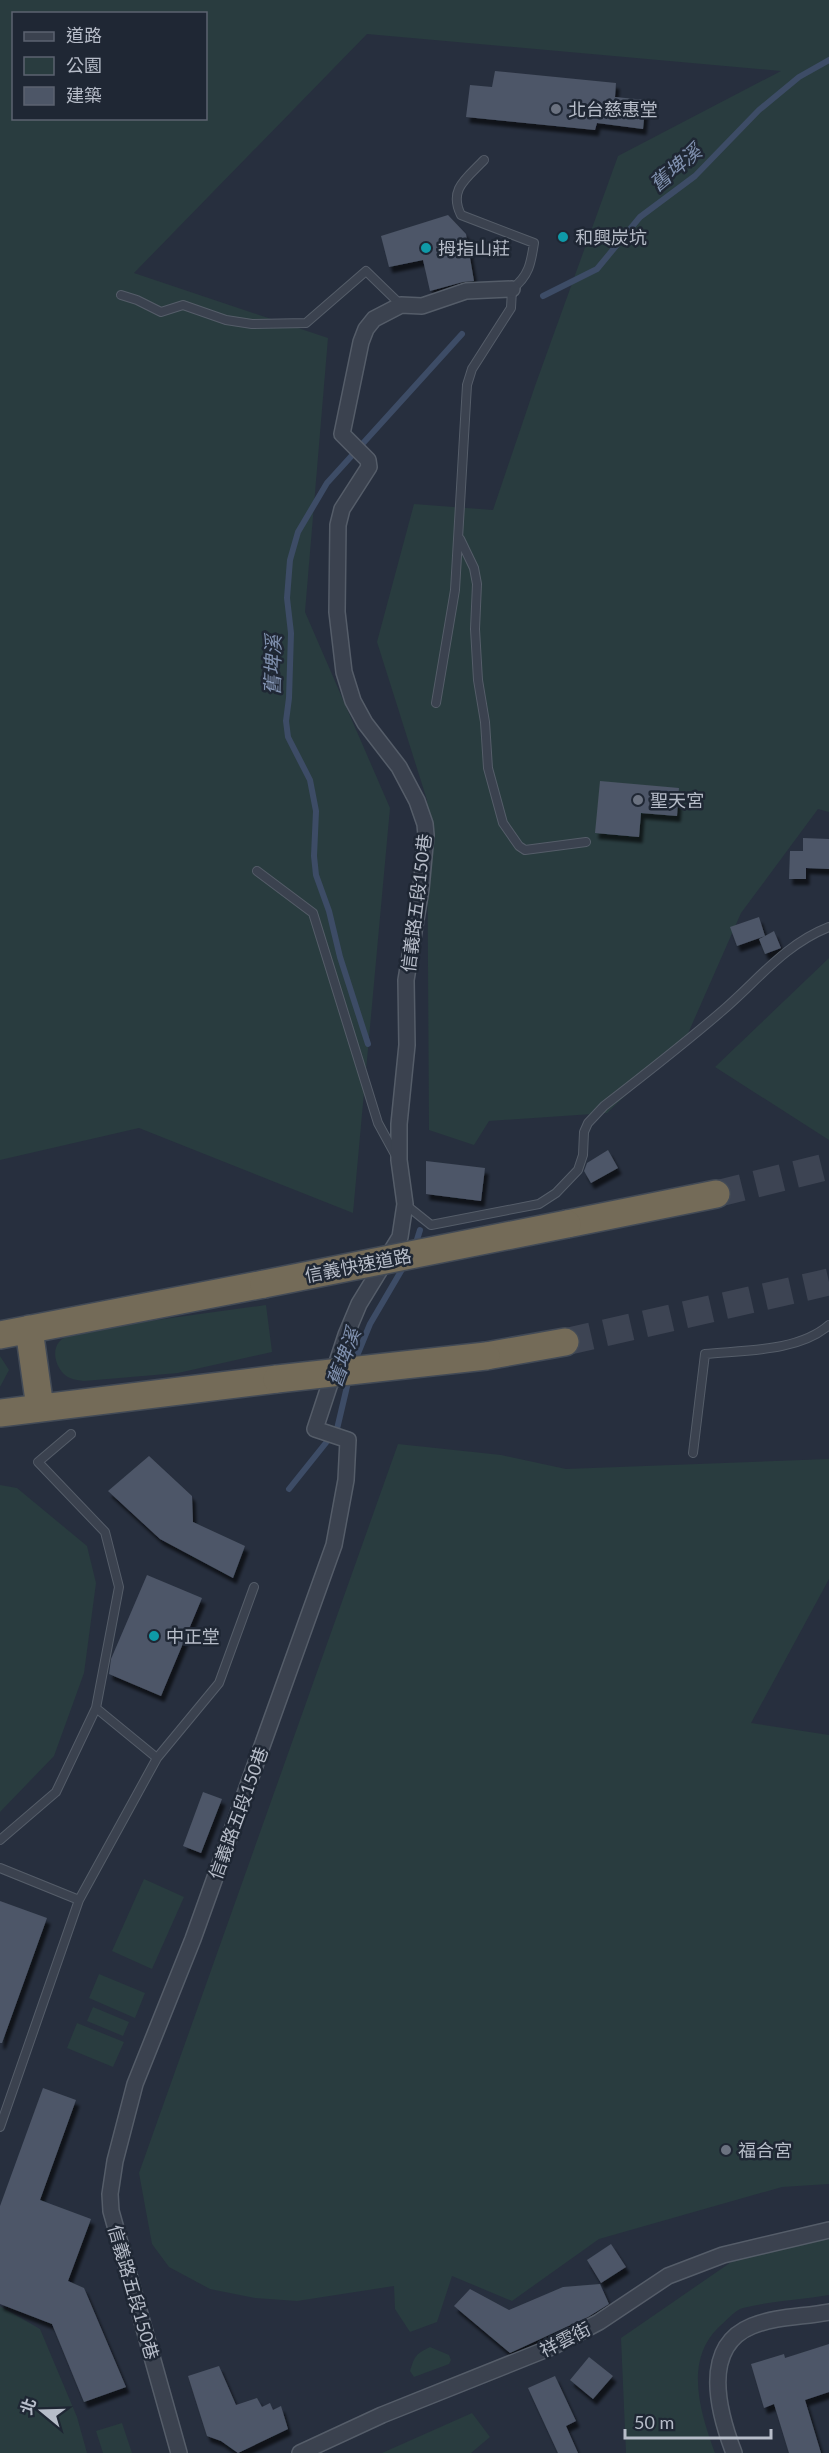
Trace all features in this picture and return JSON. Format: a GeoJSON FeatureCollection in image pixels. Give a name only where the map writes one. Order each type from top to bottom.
{"type":"FeatureCollection","features":[{"type":"Feature","properties":{"kind":"highway","name":"信義快速道路"},"geometry":{"type":"LineString","coordinates":[[0,1335],[716,1194]]}},
{"type":"Feature","properties":{"kind":"highway"},"geometry":{"type":"LineString","coordinates":[[29,1329],[40,1408]]}},
{"type":"Feature","properties":{"kind":"highway"},"geometry":{"type":"LineString","coordinates":[[0,1413],[486,1356],[564,1342]]}},
{"type":"Feature","properties":{"kind":"street","name":"信義路五段150巷"},"geometry":{"type":"LineString","coordinates":[[179,2453],[111,2211],[110,2194],[115,2161],[135,2084],[193,1939],[334,1545],[346,1480],[348,1440],[315,1429],[346,1335],[359,1304],[400,1237],[405,1204],[399,1160],[399,1124],[407,1045],[406,980],[421,889],[426,835],[425,824],[417,801],[399,767],[365,723],[353,701],[344,672],[337,612],[338,525],[342,509],[369,467],[368,460],[342,434],[361,342],[366,329],[374,320],[401,306],[422,306],[466,291],[512,289]]}},
{"type":"Feature","properties":{"kind":"street","name":"祥雲街"},"geometry":{"type":"LineString","coordinates":[[300,2453],[382,2415],[516,2364],[552,2347],[599,2322],[668,2276],[723,2255],[829,2230]]}},
{"type":"Feature","properties":{"kind":"street"},"geometry":{"type":"LineString","coordinates":[[734,2453],[719,2409],[717,2392],[720,2365],[728,2346],[751,2326],[778,2318],[829,2312]]}},
{"type":"Feature","properties":{"kind":"lane"},"geometry":{"type":"LineString","coordinates":[[436,703],[455,590],[460,537],[467,385],[472,369],[511,308],[512,289],[522,282],[531,267],[534,243],[461,216],[455,203],[458,189],[484,160]]}},
{"type":"Feature","properties":{"kind":"lane"},"geometry":{"type":"LineString","coordinates":[[122,296],[137,300],[160,312],[183,305],[226,321],[252,324],[306,323],[366,271],[401,306]]}},
{"type":"Feature","properties":{"kind":"lane"},"geometry":{"type":"LineString","coordinates":[[460,537],[474,568],[477,584],[478,681],[485,722],[488,768],[503,823],[519,846],[525,850],[586,842]]}},
{"type":"Feature","properties":{"kind":"lane"},"geometry":{"type":"LineString","coordinates":[[257,871],[313,913],[378,1123],[399,1160]]}},
{"type":"Feature","properties":{"kind":"lane"},"geometry":{"type":"LineString","coordinates":[[405,1204],[431,1225],[540,1204],[556,1193],[578,1170],[583,1155],[584,1132],[588,1123],[604,1106],[720,1013],[789,948],[809,934],[829,927]]}},
{"type":"Feature","properties":{"kind":"lane"},"geometry":{"type":"LineString","coordinates":[[693,1453],[705,1354],[778,1347],[821,1331],[829,1324]]}},
{"type":"Feature","properties":{"kind":"lane"},"geometry":{"type":"LineString","coordinates":[[0,1840],[56,1792],[96,1708],[119,1587],[105,1532],[38,1462],[71,1434]]}},
{"type":"Feature","properties":{"kind":"lane"},"geometry":{"type":"LineString","coordinates":[[0,2127],[79,1900],[157,1758],[219,1683],[254,1587]]}},
{"type":"Feature","properties":{"kind":"lane"},"geometry":{"type":"LineString","coordinates":[[96,1708],[157,1758]]}},
{"type":"Feature","properties":{"kind":"lane"},"geometry":{"type":"LineString","coordinates":[[0,1868],[79,1900]]}},
{"type":"Feature","properties":{"kind":"green space"},"geometry":{"type":"Polygon","coordinates":[[[0,0],[829,0],[829,812],[818,809],[741,913],[686,1038],[607,1113],[489,1121],[474,1145],[429,1130],[427,800],[377,642],[414,504],[493,510],[618,156],[781,71],[367,34],[134,273],[328,338],[305,612],[390,808],[353,1213],[139,1128],[0,1160],[0,0]]]}},
{"type":"Feature","properties":{"kind":"green space"},"geometry":{"type":"Polygon","coordinates":[[[829,958],[829,1140],[715,1067],[829,958]]]}},
{"type":"Feature","properties":{"kind":"green space"},"geometry":{"type":"Polygon","coordinates":[[[266,1305],[272,1352],[178,1373],[84,1381],[72,1379],[62,1372],[55,1357],[56,1346],[61,1340],[84,1330],[266,1305]]]}},
{"type":"Feature","properties":{"kind":"green space"},"geometry":{"type":"Polygon","coordinates":[[[0,1356],[9,1370],[0,1387],[0,1356]]]}},
{"type":"Feature","properties":{"kind":"green space"},"geometry":{"type":"Polygon","coordinates":[[[398,1444],[501,1455],[566,1469],[829,1459],[829,1579],[751,1723],[829,1735],[829,2184],[782,2187],[599,2239],[512,2301],[452,2276],[437,2322],[410,2332],[395,2309],[394,2286],[297,2301],[255,2298],[210,2289],[169,2267],[152,2244],[139,2173],[398,1444]]]}},
{"type":"Feature","properties":{"kind":"green space"},"geometry":{"type":"Polygon","coordinates":[[[0,1485],[17,1488],[87,1546],[96,1583],[84,1673],[54,1756],[0,1812],[0,1485]]]}},
{"type":"Feature","properties":{"kind":"green space"},"geometry":{"type":"Polygon","coordinates":[[[144,1879],[184,1897],[152,1969],[112,1951],[144,1879]]]}},
{"type":"Feature","properties":{"kind":"green space"},"geometry":{"type":"Polygon","coordinates":[[[99,1974],[145,1993],[135,2018],[89,1998],[99,1974]]]}},
{"type":"Feature","properties":{"kind":"green space"},"geometry":{"type":"Polygon","coordinates":[[[93,2007],[129,2022],[123,2036],[87,2021],[93,2007]]]}},
{"type":"Feature","properties":{"kind":"green space"},"geometry":{"type":"Polygon","coordinates":[[[77,2023],[124,2042],[113,2067],[67,2048],[77,2023]]]}},
{"type":"Feature","properties":{"kind":"green space"},"geometry":{"type":"Polygon","coordinates":[[[829,2238],[829,2295],[743,2308],[731,2315],[709,2339],[698,2370],[698,2386],[704,2420],[715,2453],[626,2453],[621,2338],[737,2258],[802,2242],[829,2238]]]}},
{"type":"Feature","properties":{"kind":"green space"},"geometry":{"type":"Polygon","coordinates":[[[0,2306],[40,2329],[77,2417],[87,2453],[0,2453],[0,2306]]]}},
{"type":"Feature","properties":{"kind":"green space"},"geometry":{"type":"Polygon","coordinates":[[[430,2347],[449,2355],[451,2360],[449,2364],[414,2377],[410,2371],[415,2358],[430,2347]]]}},
{"type":"Feature","properties":{"kind":"green space"},"geometry":{"type":"Polygon","coordinates":[[[472,2413],[490,2437],[471,2453],[382,2453],[472,2413]]]}},
{"type":"Feature","properties":{"kind":"green space"},"geometry":{"type":"Polygon","coordinates":[[[122,2423],[132,2453],[103,2453],[96,2431],[122,2423]]]}},
{"type":"Feature","properties":{"kind":"building","name":"北台慈惠堂"},"geometry":{"type":"Polygon","coordinates":[[[495,71],[616,83],[615,97],[646,100],[643,129],[597,123],[595,130],[466,117],[470,85],[492,87],[495,71]]]}},
{"type":"Feature","properties":{"kind":"building","name":"拇指山莊"},"geometry":{"type":"Polygon","coordinates":[[[448,215],[466,234],[474,281],[430,291],[423,260],[389,267],[381,236],[448,215]]]}},
{"type":"Feature","properties":{"kind":"building","name":"聖天宮"},"geometry":{"type":"Polygon","coordinates":[[[600,781],[679,788],[677,816],[641,813],[639,837],[595,833],[600,781]]]}},
{"type":"Feature","properties":{"kind":"building"},"geometry":{"type":"Polygon","coordinates":[[[803,838],[829,839],[829,869],[806,868],[806,879],[789,879],[790,851],[803,851],[803,838]]]}},
{"type":"Feature","properties":{"kind":"building"},"geometry":{"type":"Polygon","coordinates":[[[759,917],[765,936],[737,946],[730,927],[759,917]]]}},
{"type":"Feature","properties":{"kind":"building"},"geometry":{"type":"Polygon","coordinates":[[[774,931],[781,948],[765,954],[759,939],[774,931]]]}},
{"type":"Feature","properties":{"kind":"building"},"geometry":{"type":"Polygon","coordinates":[[[608,1150],[618,1168],[591,1183],[584,1171],[587,1163],[608,1150]]]}},
{"type":"Feature","properties":{"kind":"building"},"geometry":{"type":"Polygon","coordinates":[[[426,1161],[485,1168],[481,1201],[426,1194],[426,1161]]]}},
{"type":"Feature","properties":{"kind":"building"},"geometry":{"type":"Polygon","coordinates":[[[149,1456],[192,1496],[193,1522],[245,1546],[233,1578],[160,1539],[108,1491],[149,1456]]]}},
{"type":"Feature","properties":{"kind":"building","name":"中正堂"},"geometry":{"type":"Polygon","coordinates":[[[147,1575],[202,1598],[161,1696],[109,1674],[111,1659],[147,1575]]]}},
{"type":"Feature","properties":{"kind":"building"},"geometry":{"type":"Polygon","coordinates":[[[203,1792],[222,1799],[201,1853],[183,1846],[203,1792]]]}},
{"type":"Feature","properties":{"kind":"building"},"geometry":{"type":"Polygon","coordinates":[[[0,1901],[47,1918],[2,2043],[0,2043],[0,1901]]]}},
{"type":"Feature","properties":{"kind":"building"},"geometry":{"type":"Polygon","coordinates":[[[43,2088],[76,2100],[40,2200],[91,2219],[68,2281],[84,2288],[126,2387],[84,2402],[52,2324],[0,2304],[0,2206],[43,2088]]]}},
{"type":"Feature","properties":{"kind":"building"},"geometry":{"type":"Polygon","coordinates":[[[611,2244],[626,2267],[601,2283],[587,2260],[611,2244]]]}},
{"type":"Feature","properties":{"kind":"building"},"geometry":{"type":"Polygon","coordinates":[[[600,2284],[609,2304],[588,2317],[510,2353],[454,2306],[470,2289],[509,2310],[563,2287],[600,2284]]]}},
{"type":"Feature","properties":{"kind":"building"},"geometry":{"type":"Polygon","coordinates":[[[829,2344],[829,2392],[805,2400],[821,2453],[789,2453],[774,2404],[764,2408],[751,2364],[784,2354],[785,2358],[829,2344]]]}},
{"type":"Feature","properties":{"kind":"building"},"geometry":{"type":"Polygon","coordinates":[[[589,2357],[613,2376],[593,2399],[570,2380],[589,2357]]]}},
{"type":"Feature","properties":{"kind":"building"},"geometry":{"type":"Polygon","coordinates":[[[219,2366],[236,2405],[257,2398],[262,2407],[270,2403],[273,2410],[281,2406],[288,2429],[238,2453],[221,2441],[207,2436],[188,2376],[219,2366]]]}},
{"type":"Feature","properties":{"kind":"building"},"geometry":{"type":"Polygon","coordinates":[[[555,2376],[576,2421],[566,2426],[578,2453],[558,2453],[528,2388],[555,2376]]]}},
{"type":"Feature","properties":{"kind":"waterway","name":"舊埤溪"},"geometry":{"type":"LineString","coordinates":[[543,296],[597,269],[640,217],[695,176],[759,110],[799,77],[829,60]]}},
{"type":"Feature","properties":{"kind":"waterway","name":"舊埤溪"},"geometry":{"type":"LineString","coordinates":[[368,1044],[340,957],[329,911],[316,875],[314,856],[316,811],[310,780],[288,737],[286,721],[291,633],[287,598],[290,560],[298,532],[327,483],[462,334]]}},
{"type":"Feature","properties":{"kind":"waterway","name":"舊埤溪"},"geometry":{"type":"LineString","coordinates":[[415,1246],[420,1230]]}},
{"type":"Feature","properties":{"kind":"waterway","name":"舊埤溪"},"geometry":{"type":"LineString","coordinates":[[354,1363],[370,1324],[404,1266]]}},
{"type":"Feature","properties":{"kind":"waterway","name":"舊埤溪"},"geometry":{"type":"LineString","coordinates":[[289,1489],[337,1429],[349,1378]]}},
{"type":"Feature","properties":{"kind":"tunnel"},"geometry":{"type":"LineString","coordinates":[[716,1194],[829,1166]]}},
{"type":"Feature","properties":{"kind":"tunnel"},"geometry":{"type":"LineString","coordinates":[[565,1342],[829,1282]]}},
{"type":"Feature","properties":{"kind":"place","name":"北台慈惠堂"},"geometry":{"type":"Point","coordinates":[556,109]}},
{"type":"Feature","properties":{"kind":"place","name":"和興炭坑"},"geometry":{"type":"Point","coordinates":[563,237]}},
{"type":"Feature","properties":{"kind":"place","name":"拇指山莊"},"geometry":{"type":"Point","coordinates":[426,248]}},
{"type":"Feature","properties":{"kind":"place","name":"聖天宮"},"geometry":{"type":"Point","coordinates":[638,800]}},
{"type":"Feature","properties":{"kind":"place","name":"中正堂"},"geometry":{"type":"Point","coordinates":[154,1636]}},
{"type":"Feature","properties":{"kind":"place","name":"福合宮"},"geometry":{"type":"Point","coordinates":[726,2150]}}]}
